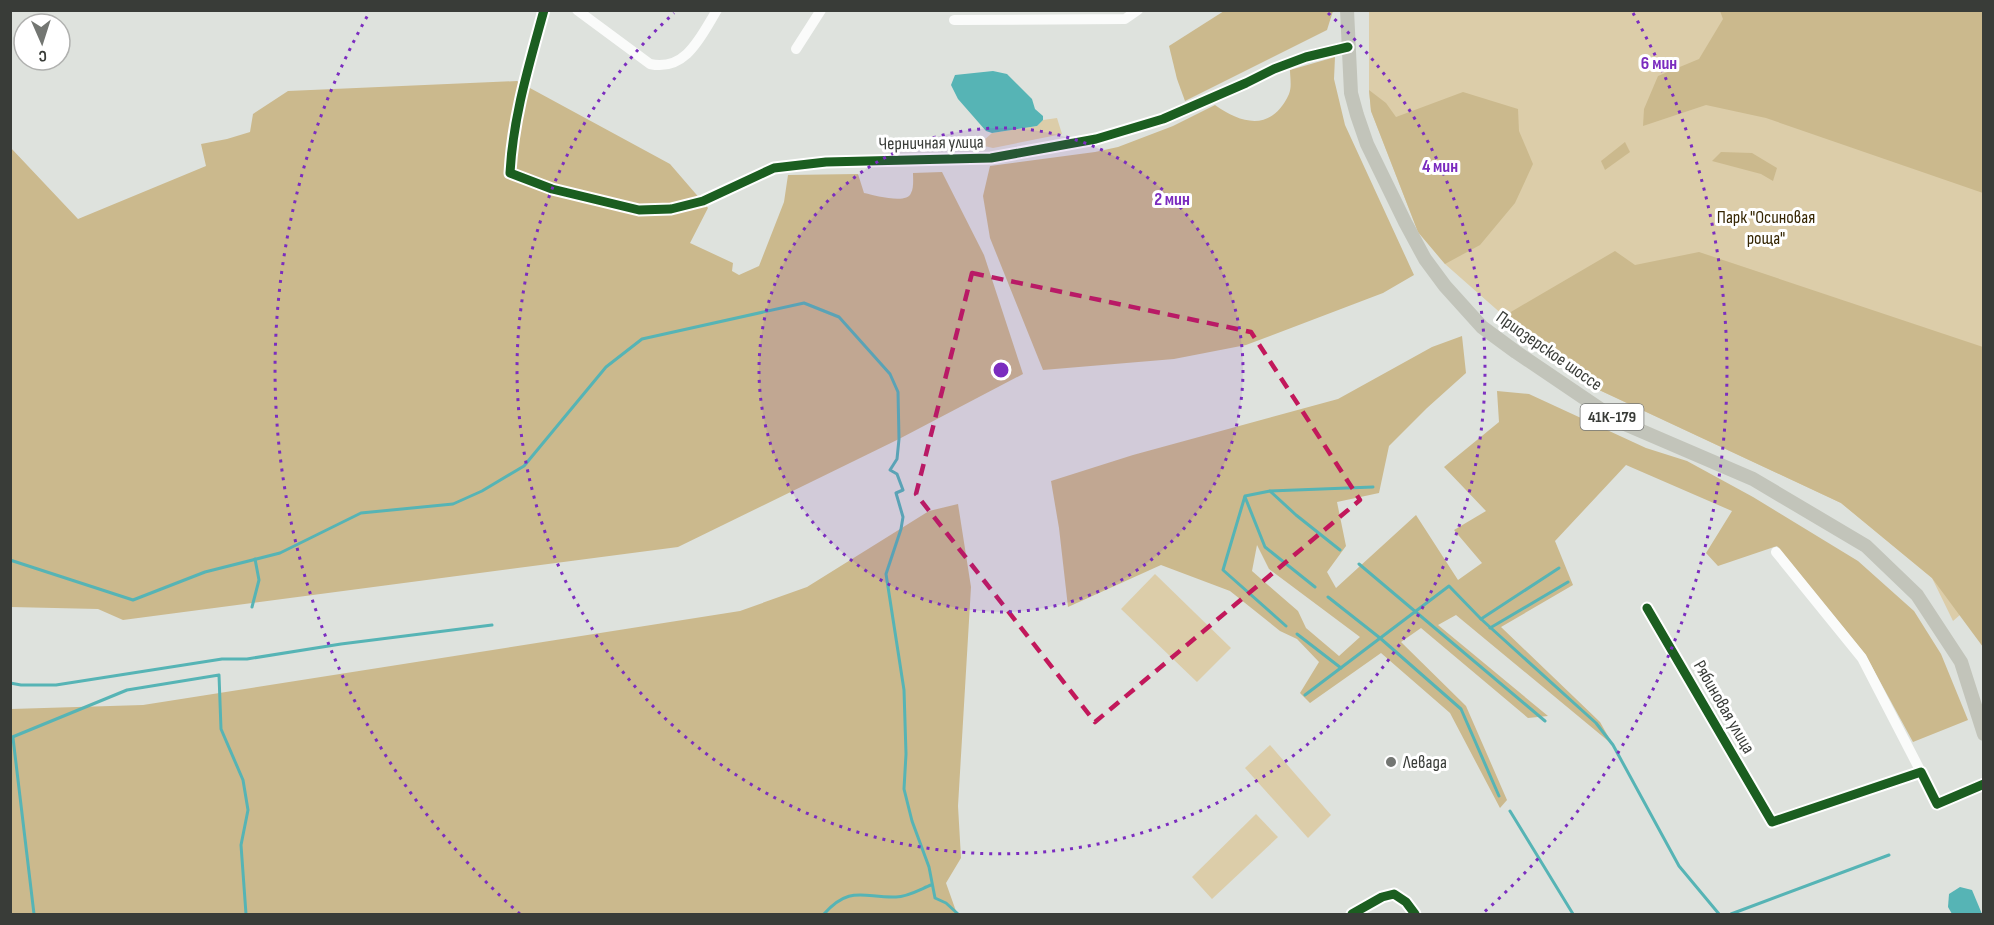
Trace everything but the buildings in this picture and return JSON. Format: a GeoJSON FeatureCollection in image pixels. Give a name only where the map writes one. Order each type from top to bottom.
{"type":"FeatureCollection","features":[{"type":"Feature","properties":{"kind":"main road","name":"Приозерское шоссе"},"geometry":{"type":"LineString","coordinates":[[1347,10],[1351,93],[1357,115],[1380,173],[1425,259],[1445,286],[1482,327],[1618,421],[1753,479],[1866,546],[1917,595],[1961,662],[1983,734]]}},
{"type":"Feature","properties":{"kind":"street","name":"Черничная улица"},"geometry":{"type":"LineString","coordinates":[[544,10],[519,104],[510,173],[552,189],[639,210],[670,209],[703,201],[774,168],[826,162],[992,158],[1096,139],[1163,119],[1306,57],[1348,47]]}},
{"type":"Feature","properties":{"kind":"street"},"geometry":{"type":"LineString","coordinates":[[577,10],[650,64],[658,66],[676,62],[691,52],[717,10]]}},
{"type":"Feature","properties":{"kind":"street"},"geometry":{"type":"LineString","coordinates":[[796,49],[821,10]]}},
{"type":"Feature","properties":{"kind":"street"},"geometry":{"type":"LineString","coordinates":[[954,20],[1125,19],[1138,10]]}},
{"type":"Feature","properties":{"kind":"street"},"geometry":{"type":"LineString","coordinates":[[1776,552],[1862,658],[1937,804],[1983,784]]}},
{"type":"Feature","properties":{"kind":"street","name":"Рябиновая улица"},"geometry":{"type":"LineString","coordinates":[[1647,608],[1772,822],[1921,772]]}},
{"type":"Feature","properties":{"kind":"street"},"geometry":{"type":"LineString","coordinates":[[1352,915],[1382,897],[1394,894],[1406,902],[1415,915]]}},
{"type":"Feature","properties":{"kind":"highlighted area"},"geometry":{"type":"Polygon","coordinates":[[[972,273],[1251,332],[1360,500],[1095,722],[916,494],[972,273]]]}},
{"type":"Feature","properties":{"kind":"green space","name":"Парк \"Осиновая роща\""},"geometry":{"type":"Polygon","coordinates":[[[1369,11],[1983,11],[1983,595],[1953,621],[1932,578],[1841,503],[1597,389],[1504,316],[1445,264],[1418,232],[1371,111],[1369,11]]]}},
{"type":"Feature","properties":{"kind":"green space"},"geometry":{"type":"Polygon","coordinates":[[[1057,118],[1062,134],[993,148],[984,146],[983,141],[992,133],[1037,126],[1043,120],[1057,118]]]}},
{"type":"Feature","properties":{"kind":"green space"},"geometry":{"type":"Polygon","coordinates":[[[1155,574],[1231,648],[1197,682],[1121,609],[1155,574]]]}},
{"type":"Feature","properties":{"kind":"green space"},"geometry":{"type":"Polygon","coordinates":[[[1270,745],[1331,815],[1308,838],[1245,768],[1270,745]]]}},
{"type":"Feature","properties":{"kind":"green space"},"geometry":{"type":"Polygon","coordinates":[[[1256,814],[1278,837],[1212,899],[1192,877],[1256,814]]]}},
{"type":"Feature","properties":{"kind":"shaded area"},"geometry":{"type":"Polygon","coordinates":[[[1333,10],[1327,30],[1185,101],[1169,46],[1224,11],[1333,10]]]}},
{"type":"Feature","properties":{"kind":"shaded area"},"geometry":{"type":"Polygon","coordinates":[[[1720,11],[1983,11],[1983,193],[1766,118],[1706,105],[1643,126],[1644,109],[1658,76],[1699,59],[1723,19],[1720,11]]]}},
{"type":"Feature","properties":{"kind":"shaded area"},"geometry":{"type":"Polygon","coordinates":[[[1335,57],[1334,79],[1345,125],[1414,275],[1383,293],[1246,345],[1174,359],[1043,370],[990,238],[983,196],[990,166],[1118,147],[1173,126],[1215,105],[1246,120],[1265,119],[1282,106],[1289,94],[1290,70],[1335,57]]]}},
{"type":"Feature","properties":{"kind":"shaded area"},"geometry":{"type":"Polygon","coordinates":[[[517,81],[670,164],[708,208],[690,243],[733,263],[732,271],[739,275],[759,266],[784,202],[788,175],[858,174],[864,193],[897,199],[908,197],[911,193],[913,173],[942,172],[984,255],[1023,374],[899,439],[678,547],[123,620],[98,609],[11,607],[10,147],[78,219],[206,166],[201,144],[250,132],[253,114],[288,91],[517,81]]]}},
{"type":"Feature","properties":{"kind":"shaded area"},"geometry":{"type":"Polygon","coordinates":[[[1369,90],[1386,103],[1396,117],[1463,92],[1518,109],[1519,131],[1533,164],[1515,203],[1480,245],[1445,264],[1418,232],[1371,111],[1369,90]]]}},
{"type":"Feature","properties":{"kind":"shaded area"},"geometry":{"type":"Polygon","coordinates":[[[1625,142],[1630,152],[1605,170],[1601,161],[1625,142]]]}},
{"type":"Feature","properties":{"kind":"shaded area"},"geometry":{"type":"Polygon","coordinates":[[[1721,152],[1752,153],[1777,168],[1773,181],[1761,174],[1712,161],[1721,152]]]}},
{"type":"Feature","properties":{"kind":"shaded area"},"geometry":{"type":"Polygon","coordinates":[[[1615,251],[1635,265],[1699,252],[1983,347],[1983,647],[1932,578],[1841,503],[1597,389],[1504,316],[1615,251]]]}},
{"type":"Feature","properties":{"kind":"shaded area"},"geometry":{"type":"Polygon","coordinates":[[[1462,336],[1466,373],[1389,446],[1379,493],[1337,502],[1346,546],[1327,572],[1336,588],[1416,515],[1458,580],[1482,563],[1454,530],[1486,511],[1444,467],[1499,422],[1497,391],[1529,394],[1646,448],[1687,461],[1753,497],[1858,561],[1914,611],[1941,654],[1968,720],[1913,742],[1865,654],[1777,546],[1718,566],[1706,553],[1732,511],[1626,465],[1555,541],[1573,585],[1501,627],[1600,722],[1613,745],[1456,615],[1438,625],[1548,716],[1528,718],[1421,628],[1401,642],[1466,706],[1507,800],[1500,808],[1450,713],[1381,653],[1310,703],[1300,693],[1319,662],[1297,639],[1280,631],[1230,591],[1161,565],[1068,607],[1051,481],[1133,455],[1338,399],[1432,347],[1462,336]],[[1257,545],[1252,571],[1298,611],[1306,628],[1339,656],[1360,637],[1269,569],[1257,545]]]}},
{"type":"Feature","properties":{"kind":"shaded area"},"geometry":{"type":"Polygon","coordinates":[[[958,504],[971,587],[958,806],[961,858],[946,883],[957,914],[11,914],[11,709],[143,705],[740,611],[807,587],[929,511],[958,504]]]}},
{"type":"Feature","properties":{"kind":"water"},"geometry":{"type":"Polygon","coordinates":[[[993,71],[1007,74],[1032,99],[1035,109],[1043,116],[1043,120],[1037,126],[992,133],[986,131],[958,99],[951,85],[955,75],[993,71]]]}},
{"type":"Feature","properties":{"kind":"water"},"geometry":{"type":"Polygon","coordinates":[[[1960,887],[1972,890],[1982,914],[1952,914],[1948,907],[1949,894],[1960,887]]]}},
{"type":"Feature","properties":{"kind":"waterway"},"geometry":{"type":"LineString","coordinates":[[10,560],[133,600],[205,572],[280,553],[361,513],[453,504],[482,491],[524,466],[606,367],[642,339],[804,303],[839,317],[890,374],[898,392],[897,459],[890,470],[897,474],[903,490],[896,493],[903,517],[886,574],[904,690],[906,754],[904,789],[912,821],[929,867],[935,898],[946,903],[958,914]]}},
{"type":"Feature","properties":{"kind":"waterway"},"geometry":{"type":"LineString","coordinates":[[1286,626],[1223,570],[1245,496],[1270,491],[1373,487]]}},
{"type":"Feature","properties":{"kind":"waterway"},"geometry":{"type":"LineString","coordinates":[[1270,491],[1340,550]]}},
{"type":"Feature","properties":{"kind":"waterway"},"geometry":{"type":"LineString","coordinates":[[1245,497],[1265,547],[1315,587]]}},
{"type":"Feature","properties":{"kind":"waterway"},"geometry":{"type":"LineString","coordinates":[[252,607],[259,580],[255,559]]}},
{"type":"Feature","properties":{"kind":"waterway"},"geometry":{"type":"LineString","coordinates":[[1359,564],[1545,721]]}},
{"type":"Feature","properties":{"kind":"waterway"},"geometry":{"type":"LineString","coordinates":[[1305,695],[1449,586],[1481,619],[1559,568]]}},
{"type":"Feature","properties":{"kind":"waterway"},"geometry":{"type":"LineString","coordinates":[[1490,628],[1568,582]]}},
{"type":"Feature","properties":{"kind":"waterway"},"geometry":{"type":"LineString","coordinates":[[1328,597],[1380,638],[1461,709],[1499,796]]}},
{"type":"Feature","properties":{"kind":"waterway"},"geometry":{"type":"LineString","coordinates":[[1481,619],[1596,723],[1613,745],[1679,866],[1719,914]]}},
{"type":"Feature","properties":{"kind":"waterway"},"geometry":{"type":"LineString","coordinates":[[10,683],[56,685],[222,659],[247,659],[341,644],[492,625]]}},
{"type":"Feature","properties":{"kind":"waterway"},"geometry":{"type":"LineString","coordinates":[[1297,634],[1341,668]]}},
{"type":"Feature","properties":{"kind":"waterway"},"geometry":{"type":"LineString","coordinates":[[10,738],[127,690],[219,675],[221,729],[243,780],[248,810],[241,845],[246,914]]}},
{"type":"Feature","properties":{"kind":"waterway"},"geometry":{"type":"LineString","coordinates":[[13,738],[34,914]]}},
{"type":"Feature","properties":{"kind":"waterway"},"geometry":{"type":"LineString","coordinates":[[1510,811],[1573,914]]}},
{"type":"Feature","properties":{"kind":"waterway"},"geometry":{"type":"LineString","coordinates":[[1731,914],[1889,855]]}},
{"type":"Feature","properties":{"kind":"waterway"},"geometry":{"type":"LineString","coordinates":[[824,914],[833,905],[850,896],[900,897],[931,885]]}},
{"type":"Feature","properties":{"kind":"cycle path"},"geometry":{"type":"LineString","coordinates":[[544,10],[518,111],[510,173],[552,189],[639,210],[671,209],[703,201],[774,168],[826,162],[991,158],[1096,139],[1163,119],[1306,57],[1348,47]]}},
{"type":"Feature","properties":{"kind":"cycle path"},"geometry":{"type":"LineString","coordinates":[[1647,608],[1772,822],[1921,772],[1937,804],[1984,784]]}},
{"type":"Feature","properties":{"kind":"cycle path"},"geometry":{"type":"LineString","coordinates":[[1352,914],[1382,897],[1394,894],[1406,902],[1415,914]]}},
{"type":"Feature","properties":{"kind":"place","name":"Левада"},"geometry":{"type":"Point","coordinates":[1391,762]}}]}
